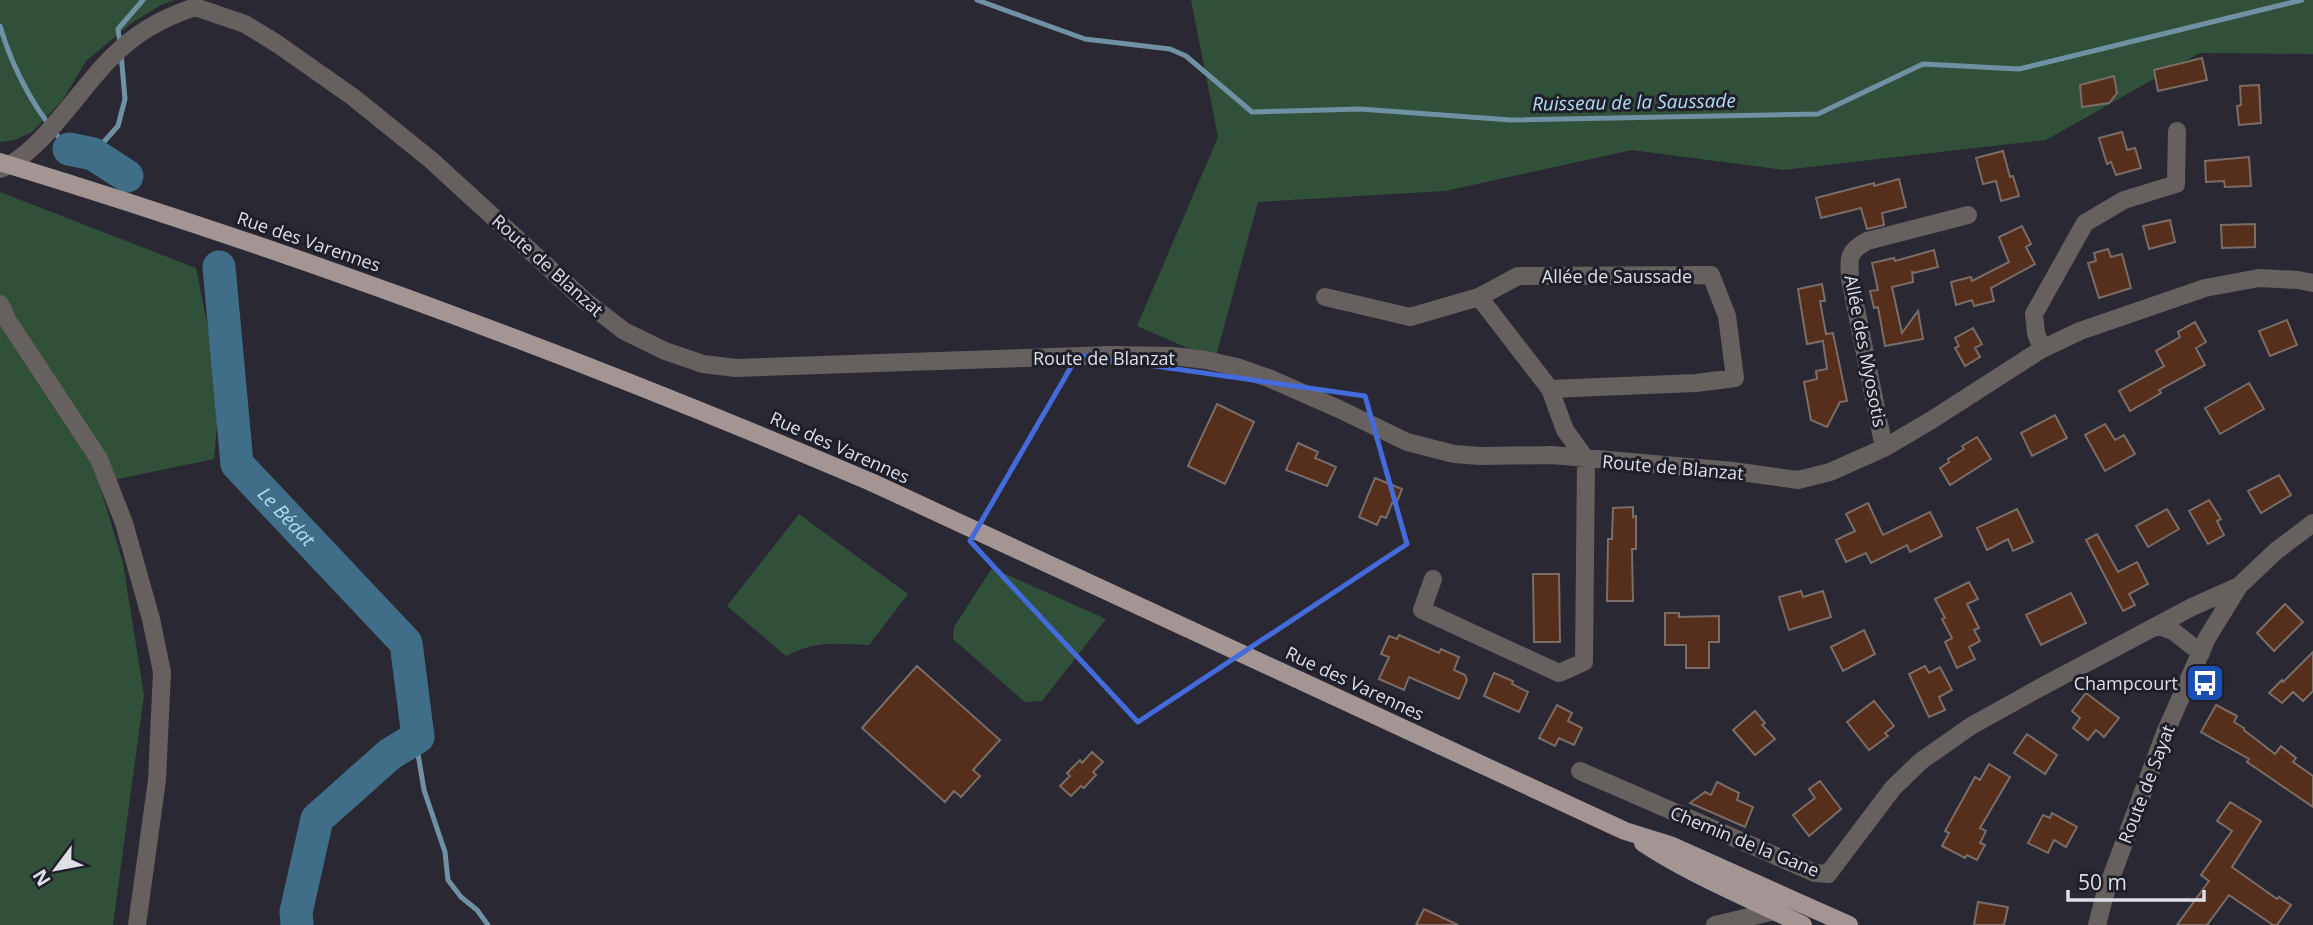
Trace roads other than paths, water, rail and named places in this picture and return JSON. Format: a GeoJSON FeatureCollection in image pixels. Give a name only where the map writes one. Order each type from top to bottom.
{"type":"FeatureCollection","features":[{"type":"Feature","properties":{"kind":"main road","name":"Rue des Varennes"},"geometry":{"type":"LineString","coordinates":[[4,166],[382,288],[629,381],[750,430],[871,482],[1625,831],[1667,859],[1778,903],[1849,925]]}},
{"type":"Feature","properties":{"kind":"main road","name":"Rue des Varennes"},"geometry":{"type":"LineString","coordinates":[[1778,903],[1803,925]]}},
{"type":"Feature","properties":{"kind":"street","name":"Route de Blanzat"},"geometry":{"type":"LineString","coordinates":[[4,166],[36,143],[109,59],[143,29],[196,4],[245,24],[353,97],[431,160],[584,300],[624,331],[665,351],[703,364],[736,368],[1110,355],[1172,356],[1237,367],[1271,379],[1407,442],[1432,449],[1480,456],[1552,455],[1733,471],[1798,480],[1830,472],[1884,447],[1930,421],[2042,349],[2080,331],[2205,288],[2259,278],[2313,283]]}},
{"type":"Feature","properties":{"kind":"street"},"geometry":{"type":"LineString","coordinates":[[2042,349],[2036,333],[2034,314],[2085,223],[2124,200],[2176,184],[2177,131]]}},
{"type":"Feature","properties":{"kind":"street","name":"Allée des Myosotis"},"geometry":{"type":"LineString","coordinates":[[1884,447],[1850,279],[1849,257],[1855,247],[1867,241],[1968,215]]}},
{"type":"Feature","properties":{"kind":"street","name":"Allée de Saussade"},"geometry":{"type":"LineString","coordinates":[[1479,297],[1518,276],[1711,275],[1727,316],[1735,378],[1696,383],[1550,389]]}},
{"type":"Feature","properties":{"kind":"street"},"geometry":{"type":"LineString","coordinates":[[1325,297],[1410,317],[1479,297],[1550,389],[1565,430],[1586,459],[1584,662],[1559,673],[1422,610],[1433,579]]}},
{"type":"Feature","properties":{"kind":"street"},"geometry":{"type":"LineString","coordinates":[[0,304],[8,321],[99,459],[124,523],[151,619],[162,672],[157,780],[137,925]]}},
{"type":"Feature","properties":{"kind":"street","name":"Route de Sayat"},"geometry":{"type":"LineString","coordinates":[[2097,925],[2105,894],[2165,733],[2200,653],[2239,586],[2276,551],[2313,523]]}},
{"type":"Feature","properties":{"kind":"street","name":"Chemin de la Gane"},"geometry":{"type":"LineString","coordinates":[[1580,772],[1815,873],[1828,874],[1893,788],[1921,761],[1971,726],[2192,607],[2239,586]]}},
{"type":"Feature","properties":{"kind":"street"},"geometry":{"type":"LineString","coordinates":[[2159,626],[2173,631],[2200,653]]}},
{"type":"Feature","properties":{"kind":"street"},"geometry":{"type":"LineString","coordinates":[[1716,925],[1778,903]]}},
{"type":"Feature","properties":{"kind":"waterway","name":"Ruisseau de la Saussade"},"geometry":{"type":"LineString","coordinates":[[120,43],[118,29],[143,0]]}},
{"type":"Feature","properties":{"kind":"waterway","name":"Ruisseau de la Saussade"},"geometry":{"type":"LineString","coordinates":[[977,0],[1085,39],[1170,49],[1186,56],[1252,112],[1360,109],[1511,120],[1818,114],[1923,64],[2019,69],[2302,0]]}},
{"type":"Feature","properties":{"kind":"waterway"},"geometry":{"type":"LineString","coordinates":[[0,26],[27,92],[69,149]]}},
{"type":"Feature","properties":{"kind":"waterway","name":"Ruisseau de la Saussade"},"geometry":{"type":"LineString","coordinates":[[93,154],[118,126],[125,99],[121,53]]}},
{"type":"Feature","properties":{"kind":"waterway","name":"Le Bédat"},"geometry":{"type":"LineString","coordinates":[[69,149],[93,154],[127,176]]}},
{"type":"Feature","properties":{"kind":"waterway","name":"Le Bédat"},"geometry":{"type":"LineString","coordinates":[[219,267],[237,464],[406,643],[418,737],[390,754],[317,819],[296,912],[297,925]]}},
{"type":"Feature","properties":{"kind":"waterway","name":"Le Bédat"},"geometry":{"type":"LineString","coordinates":[[418,737],[417,748],[424,790],[445,852],[448,880],[488,925]]}},
{"type":"Feature","properties":{"kind":"place","name":"Champcourt"},"geometry":{"type":"Point","coordinates":[2205,683]}}]}
